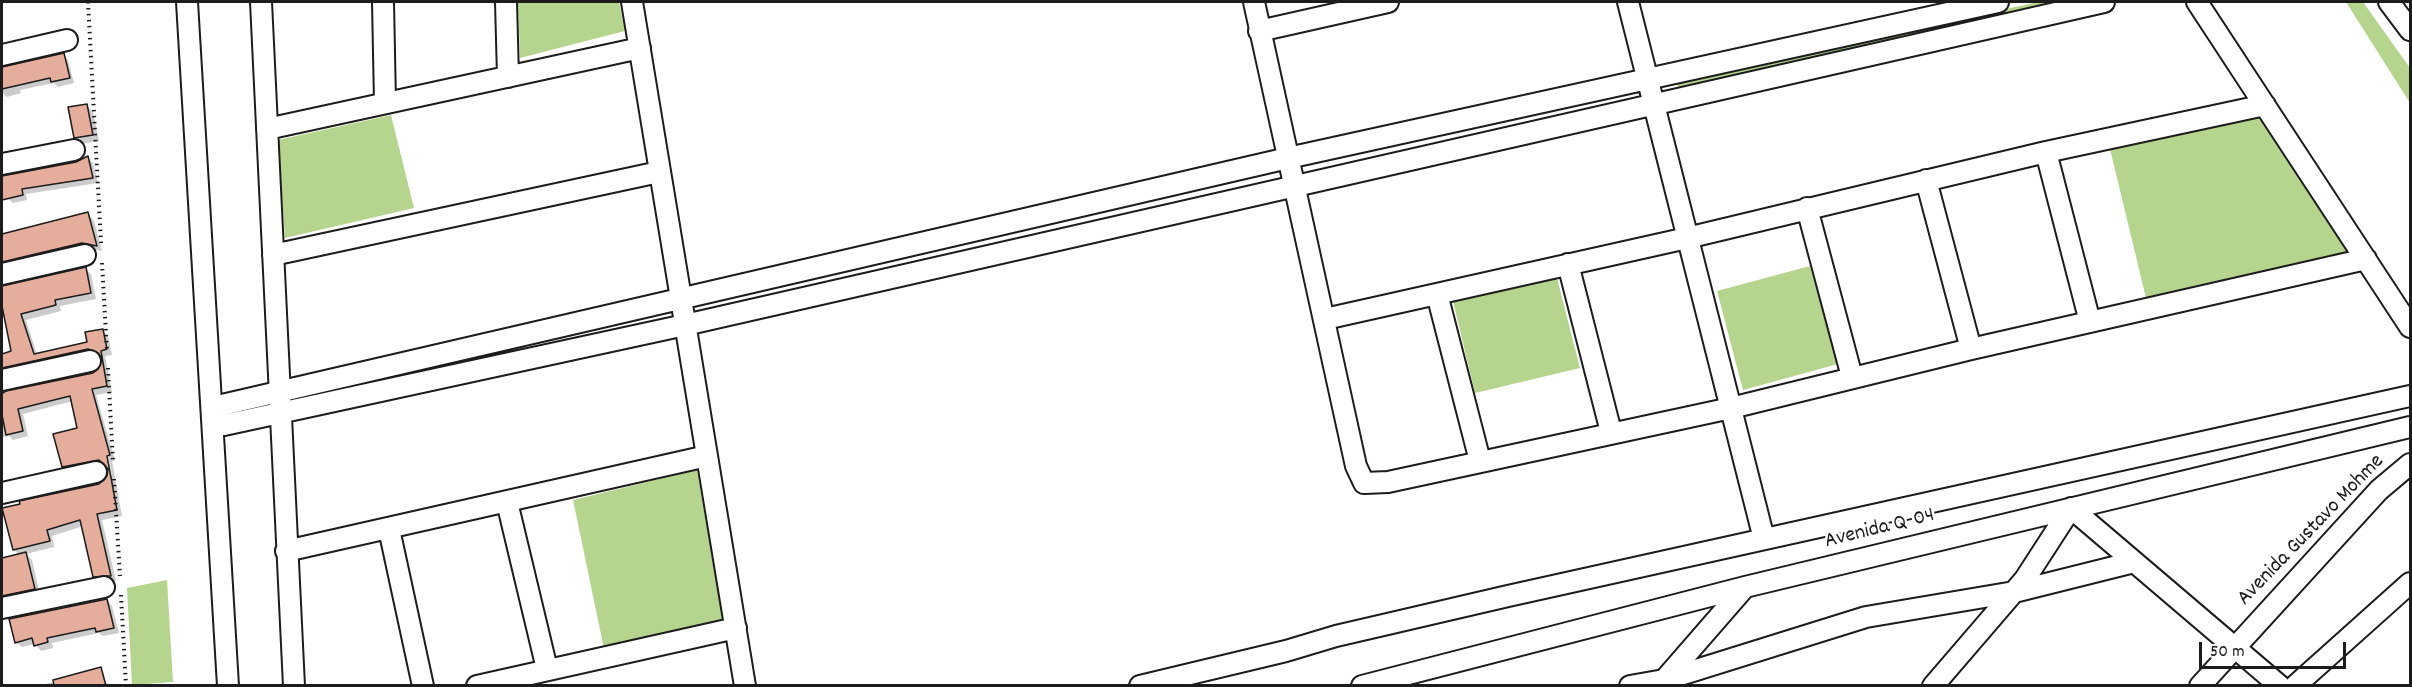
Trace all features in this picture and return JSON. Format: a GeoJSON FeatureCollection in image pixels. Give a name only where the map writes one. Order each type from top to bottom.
{"type":"FeatureCollection","features":[{"type":"Feature","properties":{"kind":"street"},"geometry":{"type":"LineString","coordinates":[[187,2],[228,686]]}},
{"type":"Feature","properties":{"kind":"street"},"geometry":{"type":"LineString","coordinates":[[261,2],[279,413],[294,686]]}},
{"type":"Feature","properties":{"kind":"street"},"geometry":{"type":"LineString","coordinates":[[383,2],[385,103]]}},
{"type":"Feature","properties":{"kind":"street"},"geometry":{"type":"LineString","coordinates":[[506,2],[508,77]]}},
{"type":"Feature","properties":{"kind":"street"},"geometry":{"type":"LineString","coordinates":[[632,2],[745,686]]}},
{"type":"Feature","properties":{"kind":"street"},"geometry":{"type":"LineString","coordinates":[[1254,2],[1356,466],[1364,483],[1388,482],[1611,432],[1731,408],[1971,349],[2366,259]]}},
{"type":"Feature","properties":{"kind":"street"},"geometry":{"type":"LineString","coordinates":[[1259,31],[1388,2]]}},
{"type":"Feature","properties":{"kind":"street"},"geometry":{"type":"LineString","coordinates":[[1628,2],[1764,539]]}},
{"type":"Feature","properties":{"kind":"street"},"geometry":{"type":"LineString","coordinates":[[222,405],[680,299],[794,264],[1161,181],[1288,158],[1998,2]]}},
{"type":"Feature","properties":{"kind":"street"},"geometry":{"type":"LineString","coordinates":[[224,426],[685,325],[2104,2]]}},
{"type":"Feature","properties":{"kind":"street"},"geometry":{"type":"LineString","coordinates":[[2197,2],[2410,327]]}},
{"type":"Feature","properties":{"kind":"street"},"geometry":{"type":"LineString","coordinates":[[2389,2],[2410,30]]}},
{"type":"Feature","properties":{"kind":"street"},"geometry":{"type":"LineString","coordinates":[[2,55],[67,40]]}},
{"type":"Feature","properties":{"kind":"street"},"geometry":{"type":"LineString","coordinates":[[267,129],[640,48]]}},
{"type":"Feature","properties":{"kind":"street"},"geometry":{"type":"LineString","coordinates":[[1324,319],[1687,238],[2046,152],[2265,105]]}},
{"type":"Feature","properties":{"kind":"street"},"geometry":{"type":"LineString","coordinates":[[2,164],[74,150]]}},
{"type":"Feature","properties":{"kind":"street"},"geometry":{"type":"LineString","coordinates":[[2046,152],[2090,322]]}},
{"type":"Feature","properties":{"kind":"street"},"geometry":{"type":"LineString","coordinates":[[273,255],[659,172]]}},
{"type":"Feature","properties":{"kind":"street"},"geometry":{"type":"LineString","coordinates":[[1926,180],[1971,349]]}},
{"type":"Feature","properties":{"kind":"street"},"geometry":{"type":"LineString","coordinates":[[1161,181],[1170,213]]}},
{"type":"Feature","properties":{"kind":"street"},"geometry":{"type":"LineString","coordinates":[[1807,208],[1852,377]]}},
{"type":"Feature","properties":{"kind":"street"},"geometry":{"type":"LineString","coordinates":[[2,274],[96,256]]}},
{"type":"Feature","properties":{"kind":"street"},"geometry":{"type":"LineString","coordinates":[[794,264],[800,297]]}},
{"type":"Feature","properties":{"kind":"street"},"geometry":{"type":"LineString","coordinates":[[1568,264],[1611,432]]}},
{"type":"Feature","properties":{"kind":"street"},"geometry":{"type":"LineString","coordinates":[[1437,294],[1480,461]]}},
{"type":"Feature","properties":{"kind":"street"},"geometry":{"type":"LineString","coordinates":[[2,380],[90,361]]}},
{"type":"Feature","properties":{"kind":"street"},"geometry":{"type":"LineString","coordinates":[[1140,686],[1286,651],[1336,636],[2410,396]]}},
{"type":"Feature","properties":{"kind":"street","name":"Avenida Q-04"},"geometry":{"type":"LineString","coordinates":[[1362,686],[1384,683],[1745,587],[2410,427]]}},
{"type":"Feature","properties":{"kind":"street"},"geometry":{"type":"LineString","coordinates":[[286,551],[707,456]]}},
{"type":"Feature","properties":{"kind":"street","name":"Avenida Gustavo Mohme"},"geometry":{"type":"LineString","coordinates":[[2200,686],[2379,490],[2410,464]]}},
{"type":"Feature","properties":{"kind":"street"},"geometry":{"type":"LineString","coordinates":[[2,492],[96,472]]}},
{"type":"Feature","properties":{"kind":"street"},"geometry":{"type":"LineString","coordinates":[[507,502],[547,669]]}},
{"type":"Feature","properties":{"kind":"street"},"geometry":{"type":"LineString","coordinates":[[1933,686],[2025,579],[2071,508],[2280,686]]}},
{"type":"Feature","properties":{"kind":"street"},"geometry":{"type":"LineString","coordinates":[[389,529],[423,686]]}},
{"type":"Feature","properties":{"kind":"street"},"geometry":{"type":"LineString","coordinates":[[1630,686],[1662,683],[1866,617],[2014,592],[2134,562]]}},
{"type":"Feature","properties":{"kind":"street"},"geometry":{"type":"LineString","coordinates":[[2295,686],[2410,583]]}},
{"type":"Feature","properties":{"kind":"street"},"geometry":{"type":"LineString","coordinates":[[2,608],[115,587]]}},
{"type":"Feature","properties":{"kind":"street"},"geometry":{"type":"LineString","coordinates":[[1662,683],[1745,587]]}},
{"type":"Feature","properties":{"kind":"street"},"geometry":{"type":"LineString","coordinates":[[477,686],[736,628]]}},
{"type":"Feature","properties":{"kind":"path"},"geometry":{"type":"LineString","coordinates":[[88,2],[96,256],[115,587],[126,686]]}},
{"type":"Feature","properties":{"kind":"green space"},"geometry":{"type":"Polygon","coordinates":[[[518,2],[619,2],[625,31],[520,58],[518,2]]]}},
{"type":"Feature","properties":{"kind":"green space"},"geometry":{"type":"Polygon","coordinates":[[[2038,2],[2081,2],[1678,88],[1677,84],[1683,80],[2038,2]]]}},
{"type":"Feature","properties":{"kind":"green space"},"geometry":{"type":"Polygon","coordinates":[[[2346,2],[2363,2],[2410,68],[2410,103],[2346,2]]]}},
{"type":"Feature","properties":{"kind":"green space"},"geometry":{"type":"Polygon","coordinates":[[[391,115],[414,208],[285,238],[278,140],[391,115]]]}},
{"type":"Feature","properties":{"kind":"green space"},"geometry":{"type":"Polygon","coordinates":[[[2263,117],[2349,253],[2146,298],[2110,149],[2263,117]]]}},
{"type":"Feature","properties":{"kind":"green space"},"geometry":{"type":"Polygon","coordinates":[[[1810,266],[1838,364],[1743,390],[1717,291],[1810,266]]]}},
{"type":"Feature","properties":{"kind":"green space"},"geometry":{"type":"Polygon","coordinates":[[[1556,274],[1580,368],[1475,393],[1453,301],[1458,293],[1556,274]]]}},
{"type":"Feature","properties":{"kind":"green space"},"geometry":{"type":"Polygon","coordinates":[[[697,470],[723,622],[604,649],[573,500],[697,470]]]}},
{"type":"Feature","properties":{"kind":"green space"},"geometry":{"type":"Polygon","coordinates":[[[167,580],[173,682],[132,685],[127,588],[167,580]]]}},
{"type":"Feature","properties":{"kind":"building"},"geometry":{"type":"Polygon","coordinates":[[[64,53],[70,78],[51,82],[50,78],[2,89],[2,67],[64,53]]]}},
{"type":"Feature","properties":{"kind":"building"},"geometry":{"type":"Polygon","coordinates":[[[87,104],[93,135],[74,138],[68,107],[87,104]]]}},
{"type":"Feature","properties":{"kind":"building"},"geometry":{"type":"Polygon","coordinates":[[[88,156],[93,178],[22,189],[23,195],[2,200],[2,176],[76,162],[88,156]]]}},
{"type":"Feature","properties":{"kind":"building"},"geometry":{"type":"Polygon","coordinates":[[[88,212],[97,246],[82,243],[2,262],[2,234],[88,212]]]}},
{"type":"Feature","properties":{"kind":"building"},"geometry":{"type":"Polygon","coordinates":[[[86,267],[91,293],[55,300],[56,305],[21,314],[34,354],[87,342],[85,332],[103,329],[107,349],[101,351],[107,386],[92,389],[110,455],[107,456],[117,510],[97,514],[111,576],[93,577],[80,520],[47,530],[50,541],[13,550],[2,508],[20,504],[19,501],[99,484],[107,476],[108,469],[99,460],[62,467],[53,434],[77,428],[70,396],[18,409],[23,431],[6,435],[2,415],[2,394],[6,391],[93,373],[98,369],[102,359],[98,353],[88,349],[2,368],[2,354],[11,351],[2,306],[2,286],[86,267]]]}},
{"type":"Feature","properties":{"kind":"building"},"geometry":{"type":"Polygon","coordinates":[[[26,552],[35,589],[2,596],[2,558],[26,552]]]}},
{"type":"Feature","properties":{"kind":"building"},"geometry":{"type":"Polygon","coordinates":[[[107,599],[114,628],[96,632],[95,628],[47,638],[48,642],[34,646],[32,638],[15,643],[9,619],[107,599]]]}},
{"type":"Feature","properties":{"kind":"building"},"geometry":{"type":"Polygon","coordinates":[[[101,667],[106,686],[54,686],[53,680],[101,667]]]}}]}
